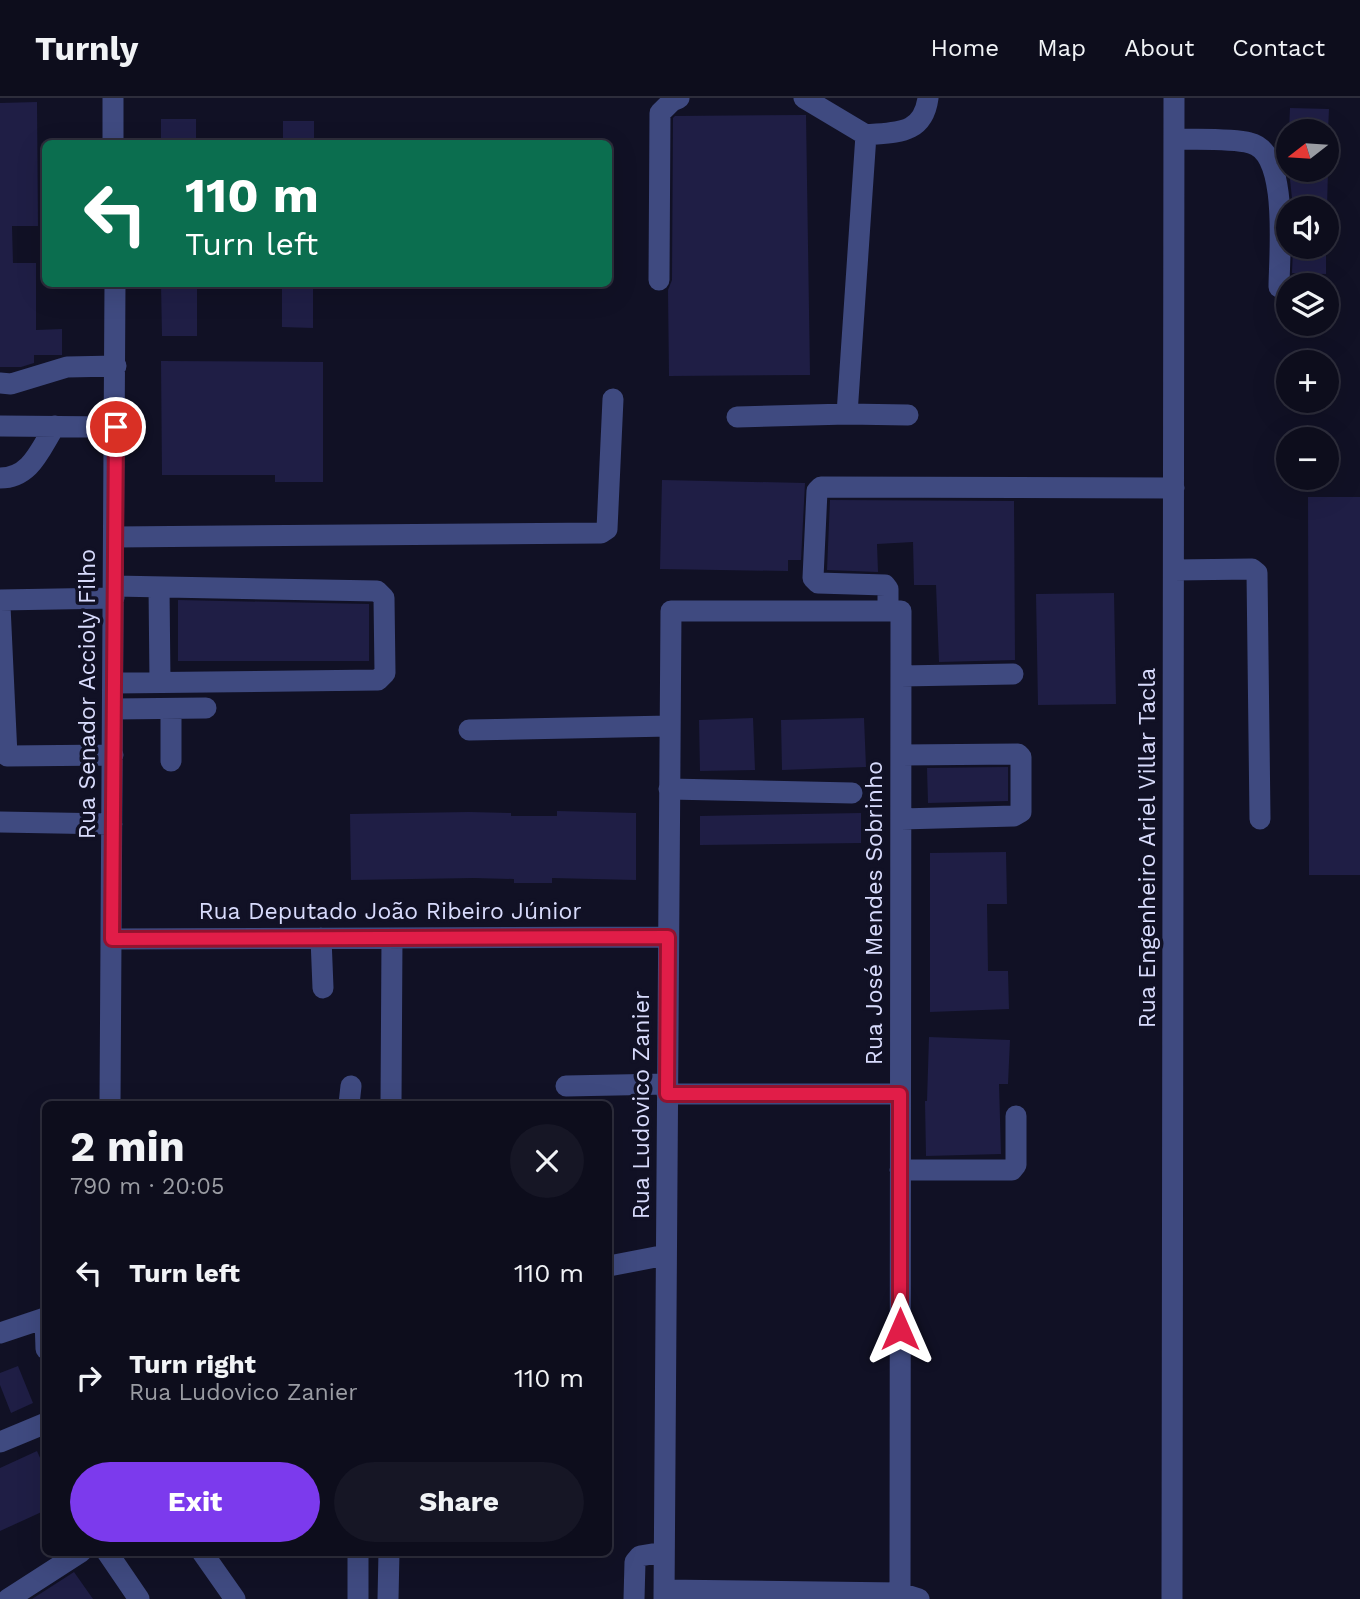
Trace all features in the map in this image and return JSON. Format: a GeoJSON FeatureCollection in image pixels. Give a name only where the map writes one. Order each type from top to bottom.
{"type":"FeatureCollection","features":[{"type":"Feature","properties":{"kind":"street"},"geometry":{"type":"LineString","coordinates":[[113,98],[113,140]]}},
{"type":"Feature","properties":{"kind":"street"},"geometry":{"type":"LineString","coordinates":[[659,280],[660,113],[679,98]]}},
{"type":"Feature","properties":{"kind":"street"},"geometry":{"type":"LineString","coordinates":[[804,98],[866,135],[905,131],[917,123],[926,111],[928,98]]}},
{"type":"Feature","properties":{"kind":"street","name":"Rua Engenheiro Ariel Villar Tacla"},"geometry":{"type":"LineString","coordinates":[[1172,1599],[1174,98]]}},
{"type":"Feature","properties":{"kind":"street"},"geometry":{"type":"LineString","coordinates":[[847,414],[866,135]]}},
{"type":"Feature","properties":{"kind":"street"},"geometry":{"type":"LineString","coordinates":[[1174,139],[1251,143],[1265,151],[1272,164],[1278,189],[1279,273]]}},
{"type":"Feature","properties":{"kind":"street","name":"Rua Senador Accioly Filho"},"geometry":{"type":"LineString","coordinates":[[110,1101],[115,287]]}},
{"type":"Feature","properties":{"kind":"street"},"geometry":{"type":"LineString","coordinates":[[0,383],[11,384],[67,367],[116,366]]}},
{"type":"Feature","properties":{"kind":"street"},"geometry":{"type":"LineString","coordinates":[[115,537],[601,533],[607,529],[613,399]]}},
{"type":"Feature","properties":{"kind":"street"},"geometry":{"type":"LineString","coordinates":[[737,417],[908,415]]}},
{"type":"Feature","properties":{"kind":"street"},"geometry":{"type":"LineString","coordinates":[[0,426],[116,427]]}},
{"type":"Feature","properties":{"kind":"street"},"geometry":{"type":"LineString","coordinates":[[0,478],[12,478],[26,471],[55,426]]}},
{"type":"Feature","properties":{"kind":"street"},"geometry":{"type":"LineString","coordinates":[[894,611],[886,585],[818,583],[814,578],[817,491],[821,487],[1174,488]]}},
{"type":"Feature","properties":{"kind":"street"},"geometry":{"type":"LineString","coordinates":[[1174,570],[1252,569],[1257,573],[1260,819]]}},
{"type":"Feature","properties":{"kind":"street"},"geometry":{"type":"LineString","coordinates":[[159,587],[160,682]]}},
{"type":"Feature","properties":{"kind":"street"},"geometry":{"type":"LineString","coordinates":[[0,600],[159,587],[377,591],[384,598],[385,673],[377,680],[114,683]]}},
{"type":"Feature","properties":{"kind":"street"},"geometry":{"type":"LineString","coordinates":[[0,606],[7,756],[113,755]]}},
{"type":"Feature","properties":{"kind":"street","name":"Rua Ludovico Zanier"},"geometry":{"type":"LineString","coordinates":[[664,1595],[671,611],[894,611]]}},
{"type":"Feature","properties":{"kind":"street","name":"Rua José Mendes Sobrinho"},"geometry":{"type":"LineString","coordinates":[[894,611],[901,676],[900,1170],[909,1596]]}},
{"type":"Feature","properties":{"kind":"street"},"geometry":{"type":"LineString","coordinates":[[901,676],[1013,674]]}},
{"type":"Feature","properties":{"kind":"street"},"geometry":{"type":"LineString","coordinates":[[113,709],[206,708]]}},
{"type":"Feature","properties":{"kind":"street"},"geometry":{"type":"LineString","coordinates":[[171,709],[171,761]]}},
{"type":"Feature","properties":{"kind":"street"},"geometry":{"type":"LineString","coordinates":[[469,730],[670,726]]}},
{"type":"Feature","properties":{"kind":"street"},"geometry":{"type":"LineString","coordinates":[[901,755],[1018,754],[1021,757],[1021,812],[1014,816],[901,819]]}},
{"type":"Feature","properties":{"kind":"street"},"geometry":{"type":"LineString","coordinates":[[669,789],[852,793]]}},
{"type":"Feature","properties":{"kind":"street"},"geometry":{"type":"LineString","coordinates":[[0,822],[112,824]]}},
{"type":"Feature","properties":{"kind":"street","name":"Rua Deputado João Ribeiro Júnior"},"geometry":{"type":"LineString","coordinates":[[112,939],[668,937]]}},
{"type":"Feature","properties":{"kind":"street"},"geometry":{"type":"LineString","coordinates":[[321,938],[323,988]]}},
{"type":"Feature","properties":{"kind":"street"},"geometry":{"type":"LineString","coordinates":[[391,1101],[392,938]]}},
{"type":"Feature","properties":{"kind":"street"},"geometry":{"type":"LineString","coordinates":[[566,1086],[900,1094]]}},
{"type":"Feature","properties":{"kind":"street"},"geometry":{"type":"LineString","coordinates":[[900,1170],[1012,1170],[1016,1165],[1016,1116]]}},
{"type":"Feature","properties":{"kind":"street"},"geometry":{"type":"LineString","coordinates":[[612,1265],[666,1255]]}},
{"type":"Feature","properties":{"kind":"street"},"geometry":{"type":"LineString","coordinates":[[0,1334],[42,1319]]}},
{"type":"Feature","properties":{"kind":"street"},"geometry":{"type":"LineString","coordinates":[[0,1442],[42,1425]]}},
{"type":"Feature","properties":{"kind":"street"},"geometry":{"type":"LineString","coordinates":[[634,1599],[635,1562],[640,1556],[664,1552]]}},
{"type":"Feature","properties":{"kind":"street"},"geometry":{"type":"LineString","coordinates":[[8,1599],[75,1556]]}},
{"type":"Feature","properties":{"kind":"street"},"geometry":{"type":"LineString","coordinates":[[110,1556],[139,1599]]}},
{"type":"Feature","properties":{"kind":"street"},"geometry":{"type":"LineString","coordinates":[[205,1556],[235,1599]]}},
{"type":"Feature","properties":{"kind":"street"},"geometry":{"type":"LineString","coordinates":[[358,1556],[358,1599]]}},
{"type":"Feature","properties":{"kind":"street"},"geometry":{"type":"LineString","coordinates":[[388,1599],[389,1556]]}},
{"type":"Feature","properties":{"kind":"street"},"geometry":{"type":"LineString","coordinates":[[664,1595],[909,1596]]}},
{"type":"Feature","properties":{"kind":"building"},"geometry":{"type":"Polygon","coordinates":[[[37,102],[38,226],[12,226],[13,263],[36,263],[36,330],[62,329],[62,355],[34,355],[34,363],[21,367],[0,367],[0,103],[37,102]]]}},
{"type":"Feature","properties":{"kind":"building"},"geometry":{"type":"Polygon","coordinates":[[[1290,108],[1329,109],[1329,119],[1290,119],[1290,108]]]}},
{"type":"Feature","properties":{"kind":"building"},"geometry":{"type":"Polygon","coordinates":[[[806,115],[810,375],[669,376],[668,290],[672,280],[673,118],[806,115]]]}},
{"type":"Feature","properties":{"kind":"building"},"geometry":{"type":"Polygon","coordinates":[[[161,119],[196,119],[196,140],[161,140],[161,119]]]}},
{"type":"Feature","properties":{"kind":"building"},"geometry":{"type":"Polygon","coordinates":[[[283,121],[314,121],[314,140],[283,140],[283,121]]]}},
{"type":"Feature","properties":{"kind":"building"},"geometry":{"type":"Polygon","coordinates":[[[1290,182],[1328,182],[1327,196],[1292,196],[1290,182]]]}},
{"type":"Feature","properties":{"kind":"building"},"geometry":{"type":"Polygon","coordinates":[[[1293,259],[1326,259],[1326,273],[1292,273],[1293,259]]]}},
{"type":"Feature","properties":{"kind":"building"},"geometry":{"type":"Polygon","coordinates":[[[161,287],[197,287],[197,336],[162,336],[161,287]]]}},
{"type":"Feature","properties":{"kind":"building"},"geometry":{"type":"Polygon","coordinates":[[[282,287],[313,287],[313,328],[282,327],[282,287]]]}},
{"type":"Feature","properties":{"kind":"building"},"geometry":{"type":"Polygon","coordinates":[[[161,361],[323,362],[323,482],[275,482],[275,475],[162,475],[161,361]]]}},
{"type":"Feature","properties":{"kind":"building"},"geometry":{"type":"Polygon","coordinates":[[[662,480],[805,483],[801,560],[788,560],[788,571],[660,569],[662,480]]]}},
{"type":"Feature","properties":{"kind":"building"},"geometry":{"type":"Polygon","coordinates":[[[1308,497],[1360,497],[1360,875],[1309,875],[1308,497]]]}},
{"type":"Feature","properties":{"kind":"building"},"geometry":{"type":"Polygon","coordinates":[[[830,500],[1014,501],[1015,660],[939,662],[936,585],[914,585],[913,542],[877,544],[878,572],[827,570],[830,500]]]}},
{"type":"Feature","properties":{"kind":"building"},"geometry":{"type":"Polygon","coordinates":[[[1114,593],[1116,704],[1038,705],[1036,594],[1114,593]]]}},
{"type":"Feature","properties":{"kind":"building"},"geometry":{"type":"Polygon","coordinates":[[[178,600],[369,604],[369,661],[178,661],[178,600]]]}},
{"type":"Feature","properties":{"kind":"building"},"geometry":{"type":"Polygon","coordinates":[[[753,718],[755,770],[700,771],[699,720],[753,718]]]}},
{"type":"Feature","properties":{"kind":"building"},"geometry":{"type":"Polygon","coordinates":[[[864,718],[866,767],[782,770],[781,720],[864,718]]]}},
{"type":"Feature","properties":{"kind":"building"},"geometry":{"type":"Polygon","coordinates":[[[1008,767],[1008,801],[928,803],[927,768],[1008,767]]]}},
{"type":"Feature","properties":{"kind":"building"},"geometry":{"type":"Polygon","coordinates":[[[557,811],[636,813],[636,880],[552,878],[552,883],[514,883],[514,879],[474,878],[351,880],[350,814],[469,812],[557,816],[557,811]]]}},
{"type":"Feature","properties":{"kind":"building"},"geometry":{"type":"Polygon","coordinates":[[[861,813],[861,843],[700,845],[700,816],[861,813]]]}},
{"type":"Feature","properties":{"kind":"building"},"geometry":{"type":"Polygon","coordinates":[[[1006,852],[1007,904],[987,904],[988,971],[1008,971],[1009,1009],[930,1012],[930,853],[1006,852]]]}},
{"type":"Feature","properties":{"kind":"building"},"geometry":{"type":"Polygon","coordinates":[[[929,1037],[1010,1040],[1008,1084],[999,1084],[1001,1154],[926,1156],[925,1101],[929,1037]]]}},
{"type":"Feature","properties":{"kind":"building"},"geometry":{"type":"Polygon","coordinates":[[[18,1366],[33,1403],[11,1413],[0,1385],[0,1373],[18,1366]]]}},
{"type":"Feature","properties":{"kind":"building"},"geometry":{"type":"Polygon","coordinates":[[[37,1451],[42,1462],[42,1512],[0,1531],[0,1468],[37,1451]]]}},
{"type":"Feature","properties":{"kind":"building"},"geometry":{"type":"Polygon","coordinates":[[[74,1572],[93,1599],[32,1599],[74,1572]]]}},
{"type":"Feature","properties":{"kind":"route"},"geometry":{"type":"LineString","coordinates":[[116,427],[112,939],[668,937],[667,1094],[900,1094],[900,1329]]}}]}
